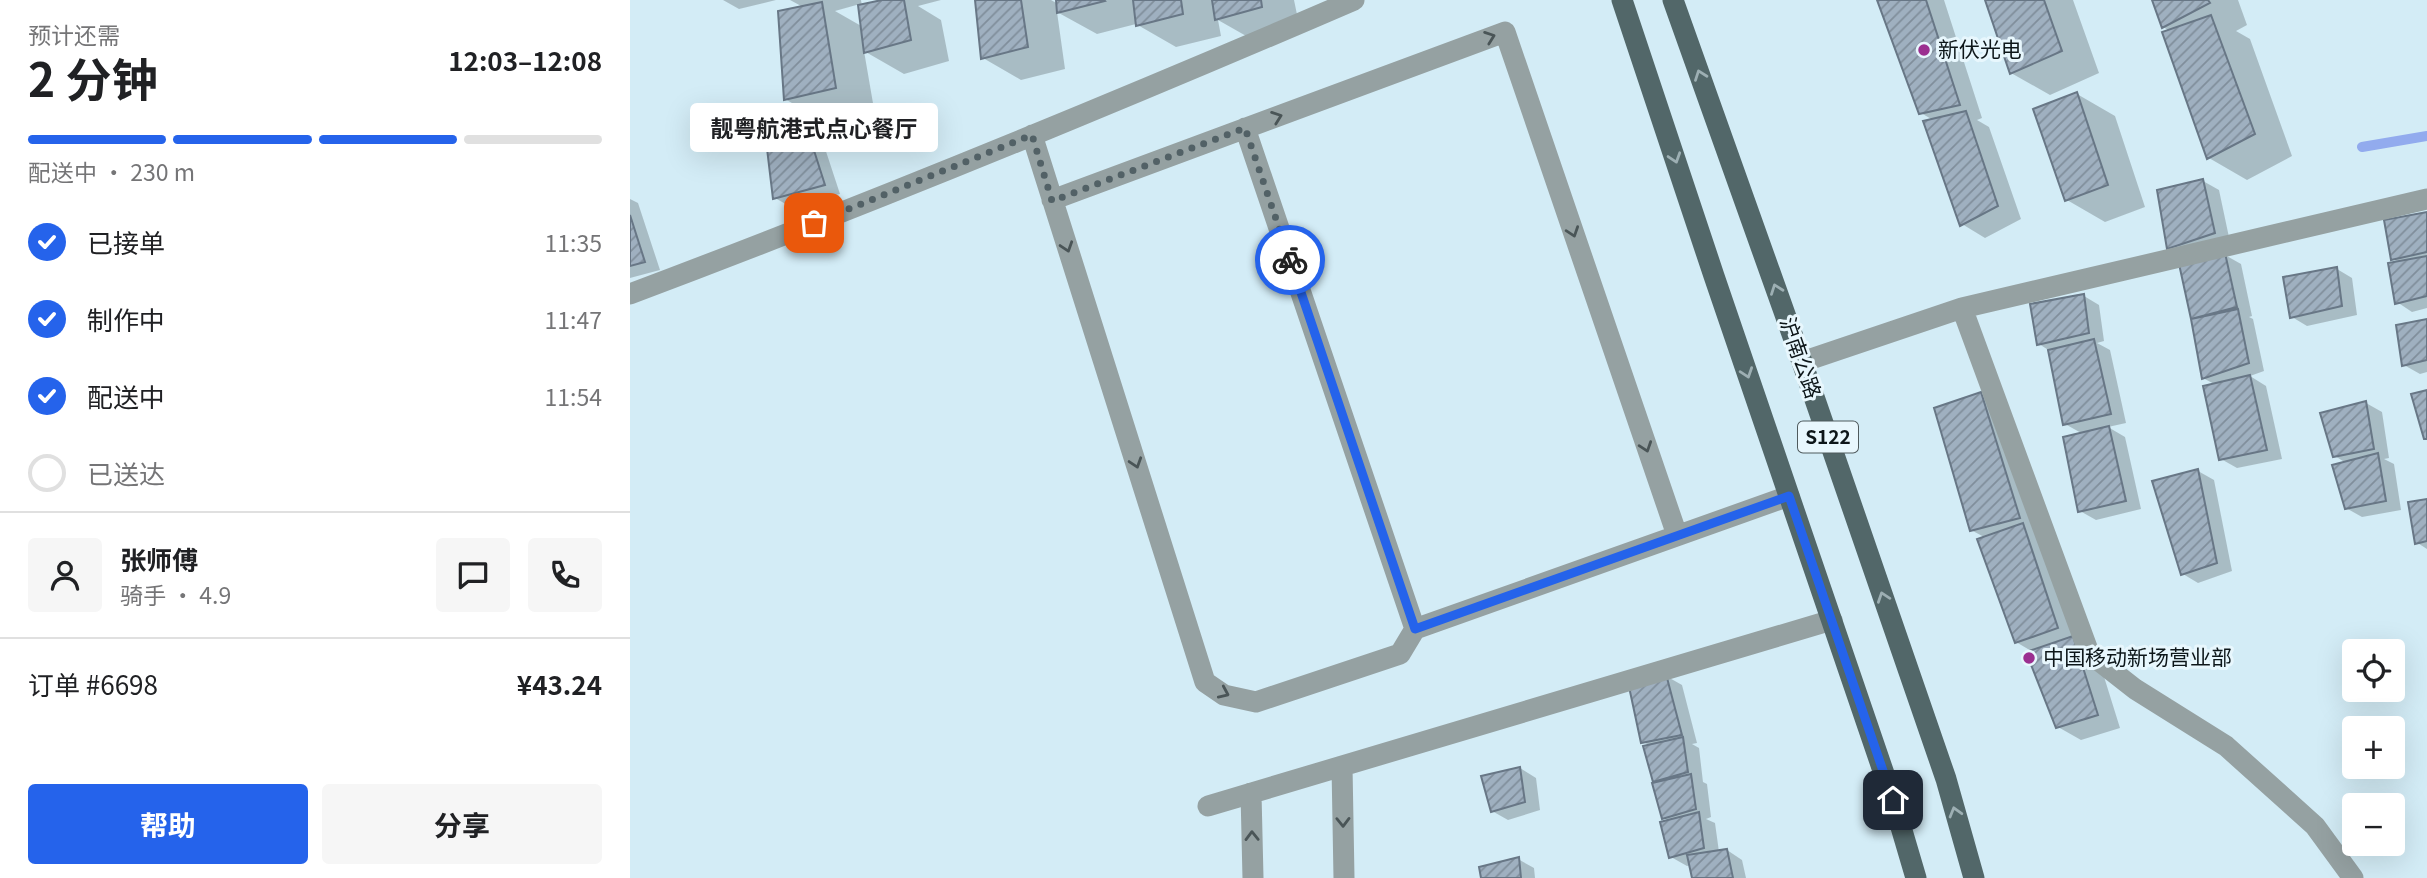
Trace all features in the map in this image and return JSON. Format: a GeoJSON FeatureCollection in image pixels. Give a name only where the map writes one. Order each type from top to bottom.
{"type":"FeatureCollection","features":[{"type":"Feature","properties":{"kind":"main road","name":"S122"},"geometry":{"type":"LineString","coordinates":[[1622,0],[1893,800],[1916,878]]}},
{"type":"Feature","properties":{"kind":"main road","name":"沪南公路"},"geometry":{"type":"LineString","coordinates":[[1673,0],[1946,779],[1974,878]]}},
{"type":"Feature","properties":{"kind":"street"},"geometry":{"type":"LineString","coordinates":[[630,294],[717,262],[1032,135],[1354,0]]}},
{"type":"Feature","properties":{"kind":"street"},"geometry":{"type":"LineString","coordinates":[[1052,201],[1505,32],[1677,535]]}},
{"type":"Feature","properties":{"kind":"street"},"geometry":{"type":"LineString","coordinates":[[1245,128],[1415,629]]}},
{"type":"Feature","properties":{"kind":"street"},"geometry":{"type":"LineString","coordinates":[[1032,135],[1205,682],[1224,695],[1256,702],[1400,653],[1415,629],[1789,496]]}},
{"type":"Feature","properties":{"kind":"street"},"geometry":{"type":"LineString","coordinates":[[1802,362],[1962,309],[2427,199]]}},
{"type":"Feature","properties":{"kind":"street"},"geometry":{"type":"LineString","coordinates":[[1962,309],[2089,653],[2135,689],[2226,746],[2315,826],[2353,878]]}},
{"type":"Feature","properties":{"kind":"street"},"geometry":{"type":"LineString","coordinates":[[1208,806],[1832,620]]}},
{"type":"Feature","properties":{"kind":"street"},"geometry":{"type":"LineString","coordinates":[[1342,766],[1344,878]]}},
{"type":"Feature","properties":{"kind":"street"},"geometry":{"type":"LineString","coordinates":[[1251,793],[1253,878]]}},
{"type":"Feature","properties":{"kind":"building"},"geometry":{"type":"Polygon","coordinates":[[[882,0],[904,0],[911,40],[864,53],[858,5],[882,0]]]}},
{"type":"Feature","properties":{"kind":"building"},"geometry":{"type":"Polygon","coordinates":[[[975,0],[1021,0],[1028,47],[981,59],[975,0]]]}},
{"type":"Feature","properties":{"kind":"building"},"geometry":{"type":"Polygon","coordinates":[[[1056,0],[1104,0],[1105,1],[1057,13],[1056,0]]]}},
{"type":"Feature","properties":{"kind":"building"},"geometry":{"type":"Polygon","coordinates":[[[1133,0],[1181,0],[1183,14],[1136,26],[1133,0]]]}},
{"type":"Feature","properties":{"kind":"building"},"geometry":{"type":"Polygon","coordinates":[[[1212,0],[1261,0],[1262,7],[1215,20],[1212,0]]]}},
{"type":"Feature","properties":{"kind":"building"},"geometry":{"type":"Polygon","coordinates":[[[1877,0],[1926,0],[1960,105],[1919,114],[1877,0]]]}},
{"type":"Feature","properties":{"kind":"building"},"geometry":{"type":"Polygon","coordinates":[[[1985,0],[2044,0],[2062,51],[2010,74],[1985,0]]]}},
{"type":"Feature","properties":{"kind":"building"},"geometry":{"type":"Polygon","coordinates":[[[2152,0],[2208,0],[2210,3],[2162,28],[2152,0]]]}},
{"type":"Feature","properties":{"kind":"building"},"geometry":{"type":"Polygon","coordinates":[[[822,2],[836,88],[784,100],[778,11],[822,2]]]}},
{"type":"Feature","properties":{"kind":"building"},"geometry":{"type":"Polygon","coordinates":[[[2211,15],[2255,134],[2207,159],[2162,32],[2211,15]]]}},
{"type":"Feature","properties":{"kind":"building"},"geometry":{"type":"Polygon","coordinates":[[[2077,92],[2108,185],[2065,201],[2033,109],[2077,92]]]}},
{"type":"Feature","properties":{"kind":"building"},"geometry":{"type":"Polygon","coordinates":[[[1966,111],[1998,206],[1960,226],[1923,121],[1966,111]]]}},
{"type":"Feature","properties":{"kind":"building"},"geometry":{"type":"Polygon","coordinates":[[[803,116],[825,185],[773,199],[764,123],[803,116]]]}},
{"type":"Feature","properties":{"kind":"building"},"geometry":{"type":"Polygon","coordinates":[[[2203,179],[2215,233],[2167,249],[2157,190],[2203,179]]]}},
{"type":"Feature","properties":{"kind":"building"},"geometry":{"type":"Polygon","coordinates":[[[2427,212],[2427,252],[2391,260],[2384,220],[2427,212]]]}},
{"type":"Feature","properties":{"kind":"building"},"geometry":{"type":"Polygon","coordinates":[[[630,215],[645,262],[630,266],[630,215]]]}},
{"type":"Feature","properties":{"kind":"building"},"geometry":{"type":"Polygon","coordinates":[[[2225,253],[2237,307],[2191,319],[2179,264],[2225,253]]]}},
{"type":"Feature","properties":{"kind":"building"},"geometry":{"type":"Polygon","coordinates":[[[2427,256],[2427,296],[2395,304],[2388,263],[2427,256]]]}},
{"type":"Feature","properties":{"kind":"building"},"geometry":{"type":"Polygon","coordinates":[[[2337,267],[2342,306],[2290,318],[2283,277],[2337,267]]]}},
{"type":"Feature","properties":{"kind":"building"},"geometry":{"type":"Polygon","coordinates":[[[2084,294],[2089,333],[2037,345],[2030,304],[2084,294]]]}},
{"type":"Feature","properties":{"kind":"building"},"geometry":{"type":"Polygon","coordinates":[[[2238,309],[2249,363],[2202,379],[2191,319],[2238,309]]]}},
{"type":"Feature","properties":{"kind":"building"},"geometry":{"type":"Polygon","coordinates":[[[2427,319],[2427,360],[2402,366],[2396,325],[2427,319]]]}},
{"type":"Feature","properties":{"kind":"building"},"geometry":{"type":"Polygon","coordinates":[[[2094,339],[2111,414],[2063,425],[2048,350],[2094,339]]]}},
{"type":"Feature","properties":{"kind":"building"},"geometry":{"type":"Polygon","coordinates":[[[2250,375],[2267,450],[2219,460],[2203,386],[2250,375]]]}},
{"type":"Feature","properties":{"kind":"building"},"geometry":{"type":"Polygon","coordinates":[[[2427,390],[2427,439],[2424,439],[2411,394],[2427,390]]]}},
{"type":"Feature","properties":{"kind":"building"},"geometry":{"type":"Polygon","coordinates":[[[1981,392],[2020,518],[1970,531],[1934,408],[1981,392]]]}},
{"type":"Feature","properties":{"kind":"building"},"geometry":{"type":"Polygon","coordinates":[[[2366,401],[2374,449],[2333,457],[2320,413],[2366,401]]]}},
{"type":"Feature","properties":{"kind":"building"},"geometry":{"type":"Polygon","coordinates":[[[2109,426],[2126,501],[2078,512],[2063,437],[2109,426]]]}},
{"type":"Feature","properties":{"kind":"building"},"geometry":{"type":"Polygon","coordinates":[[[2378,453],[2386,501],[2345,509],[2332,465],[2378,453]]]}},
{"type":"Feature","properties":{"kind":"building"},"geometry":{"type":"Polygon","coordinates":[[[2198,469],[2217,563],[2181,575],[2152,481],[2198,469]]]}},
{"type":"Feature","properties":{"kind":"building"},"geometry":{"type":"Polygon","coordinates":[[[2427,499],[2427,541],[2415,544],[2408,502],[2427,499]]]}},
{"type":"Feature","properties":{"kind":"building"},"geometry":{"type":"Polygon","coordinates":[[[2023,523],[2058,628],[2015,643],[1977,539],[2023,523]]]}},
{"type":"Feature","properties":{"kind":"building"},"geometry":{"type":"Polygon","coordinates":[[[2073,636],[2098,715],[2056,728],[2026,652],[2073,636]]]}},
{"type":"Feature","properties":{"kind":"building"},"geometry":{"type":"Polygon","coordinates":[[[1666,674],[1682,735],[1641,743],[1628,682],[1666,674]]]}},
{"type":"Feature","properties":{"kind":"building"},"geometry":{"type":"Polygon","coordinates":[[[1683,737],[1688,772],[1653,782],[1643,746],[1683,737]]]}},
{"type":"Feature","properties":{"kind":"building"},"geometry":{"type":"Polygon","coordinates":[[[1520,767],[1525,802],[1491,812],[1481,776],[1520,767]]]}},
{"type":"Feature","properties":{"kind":"building"},"geometry":{"type":"Polygon","coordinates":[[[1691,774],[1696,809],[1662,819],[1652,783],[1691,774]]]}},
{"type":"Feature","properties":{"kind":"building"},"geometry":{"type":"Polygon","coordinates":[[[1699,812],[1704,848],[1669,858],[1660,822],[1699,812]]]}},
{"type":"Feature","properties":{"kind":"building"},"geometry":{"type":"Polygon","coordinates":[[[1727,849],[1733,878],[1692,878],[1687,855],[1727,849]]]}},
{"type":"Feature","properties":{"kind":"building"},"geometry":{"type":"Polygon","coordinates":[[[1519,857],[1521,878],[1481,878],[1479,867],[1519,857]]]}},
{"type":"Feature","properties":{"kind":"waterway"},"geometry":{"type":"LineString","coordinates":[[2362,147],[2427,136]]}},
{"type":"Feature","properties":{"kind":"way so far"},"geometry":{"type":"LineString","coordinates":[[814,223],[1032,135],[1052,201],[1245,128],[1290,260]]}},
{"type":"Feature","properties":{"kind":"place","name":"新伏光电"},"geometry":{"type":"Point","coordinates":[1924,50]}},
{"type":"Feature","properties":{"kind":"place","name":"靓粤航港式点心餐厅"},"geometry":{"type":"Point","coordinates":[814,223]}},
{"type":"Feature","properties":{"kind":"place","name":"中国移动新场营业部"},"geometry":{"type":"Point","coordinates":[2029,658]}},
{"type":"Feature","properties":{"kind":"route"},"geometry":{"type":"LineString","coordinates":[[1290,260],[1415,629],[1789,496],[1893,800]]}}]}
